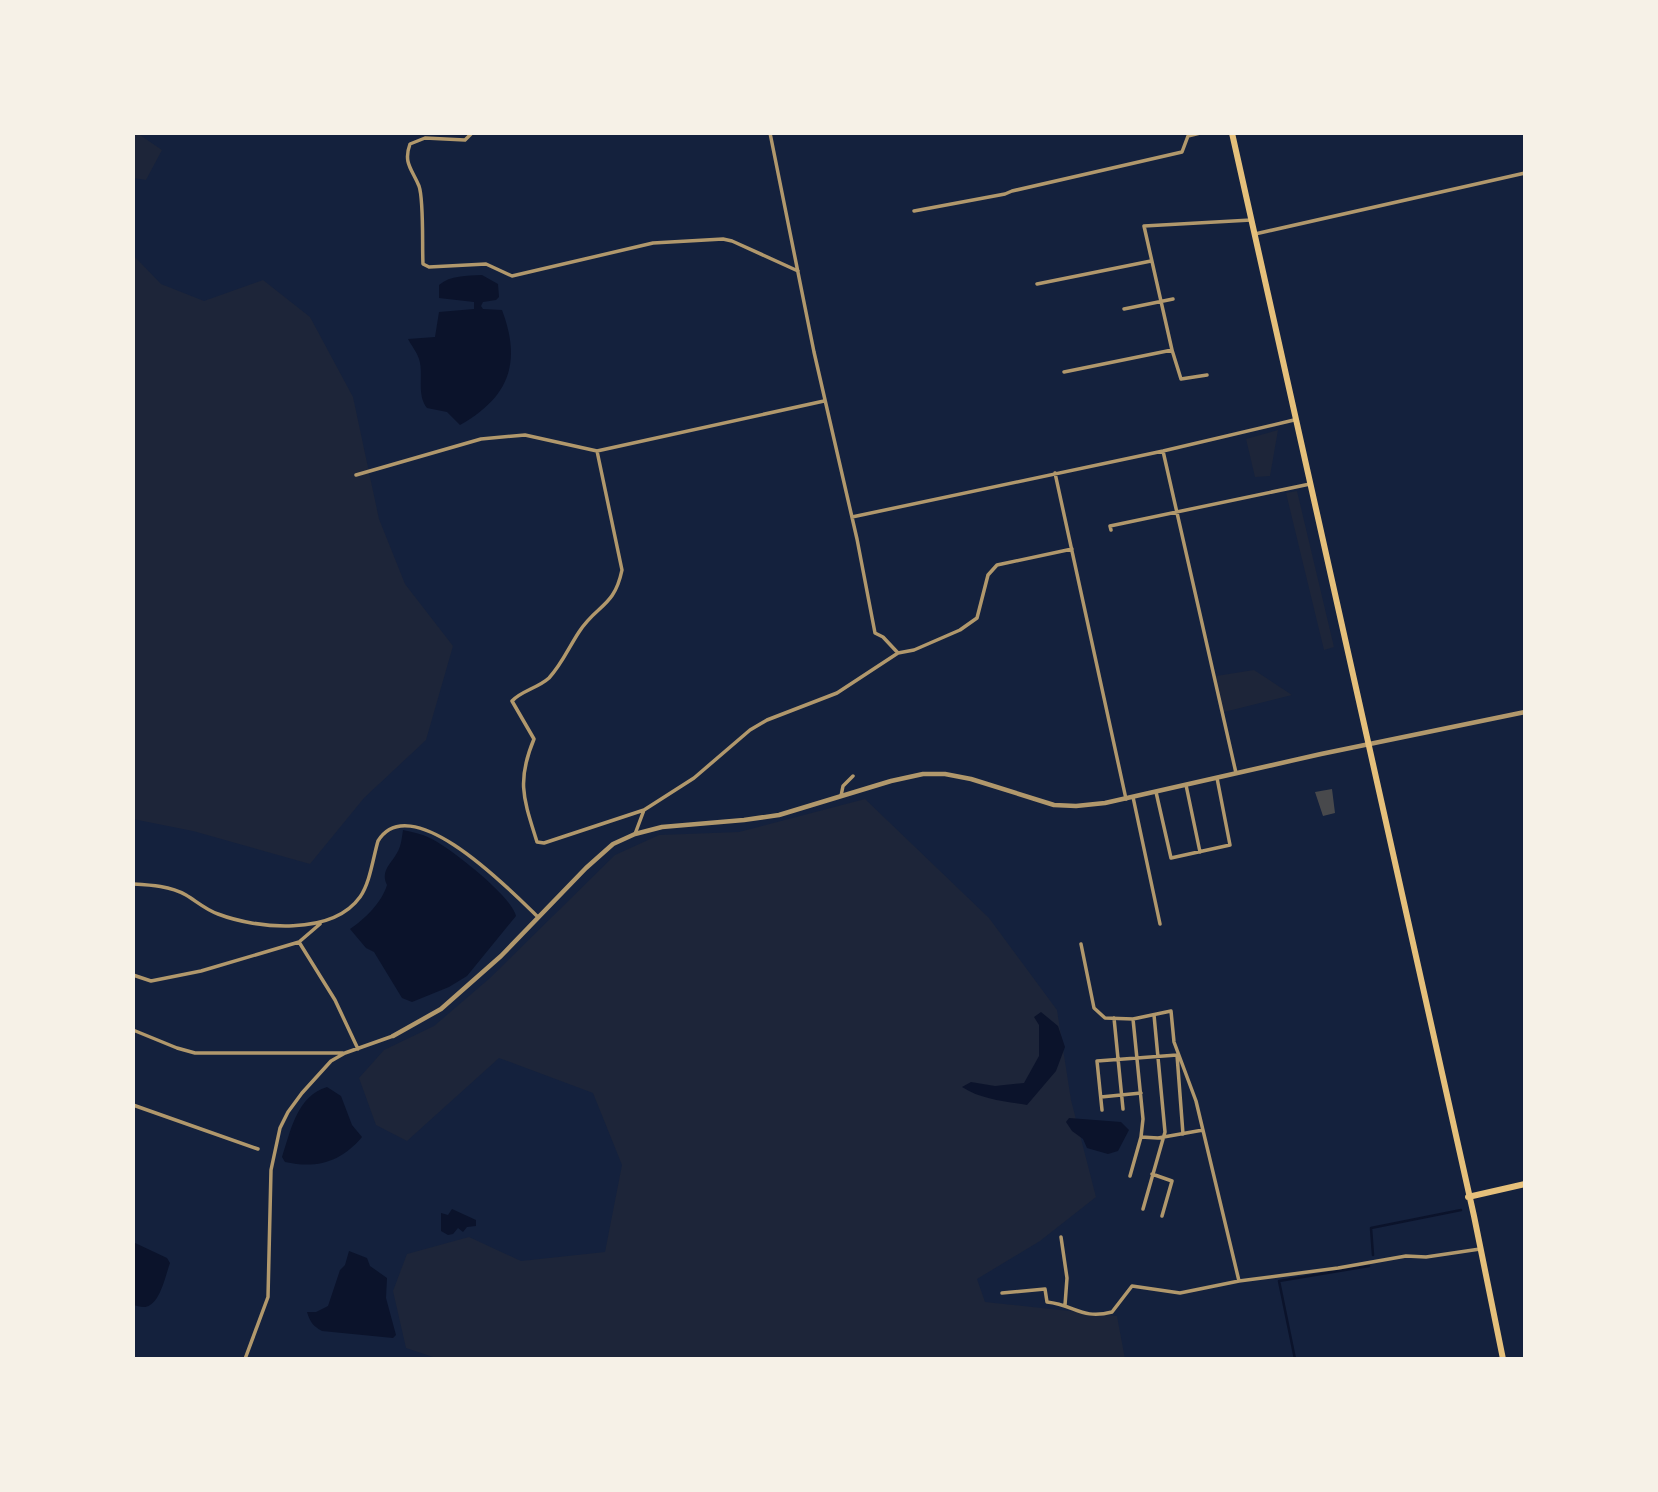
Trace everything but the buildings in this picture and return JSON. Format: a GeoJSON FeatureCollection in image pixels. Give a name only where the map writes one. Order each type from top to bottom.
{"type":"FeatureCollection","features":[{"type":"Feature","properties":{"kind":"main road"},"geometry":{"type":"LineString","coordinates":[[1232,133],[1503,1359]]}},
{"type":"Feature","properties":{"kind":"main road"},"geometry":{"type":"LineString","coordinates":[[1468,1197],[1525,1184]]}},
{"type":"Feature","properties":{"kind":"street"},"geometry":{"type":"LineString","coordinates":[[472,133],[466,140],[425,138],[410,144],[407,153],[407,164],[419,187],[423,264],[429,267],[486,264],[512,276],[653,243],[723,239],[798,271]]}},
{"type":"Feature","properties":{"kind":"street"},"geometry":{"type":"LineString","coordinates":[[770,133],[875,633],[883,637],[898,653]]}},
{"type":"Feature","properties":{"kind":"street"},"geometry":{"type":"LineString","coordinates":[[914,211],[1005,194],[1182,152],[1188,136],[1200,133]]}},
{"type":"Feature","properties":{"kind":"street"},"geometry":{"type":"LineString","coordinates":[[1255,234],[1525,173]]}},
{"type":"Feature","properties":{"kind":"street"},"geometry":{"type":"LineString","coordinates":[[1207,375],[1181,379],[1160,302],[1144,226],[1251,220]]}},
{"type":"Feature","properties":{"kind":"street"},"geometry":{"type":"LineString","coordinates":[[1037,284],[1151,261]]}},
{"type":"Feature","properties":{"kind":"street"},"geometry":{"type":"LineString","coordinates":[[1124,309],[1173,299]]}},
{"type":"Feature","properties":{"kind":"street"},"geometry":{"type":"LineString","coordinates":[[1065,372],[1172,350]]}},
{"type":"Feature","properties":{"kind":"street"},"geometry":{"type":"LineString","coordinates":[[356,475],[465,443],[504,436],[535,437],[597,452],[825,401]]}},
{"type":"Feature","properties":{"kind":"street"},"geometry":{"type":"LineString","coordinates":[[852,517],[1296,420]]}},
{"type":"Feature","properties":{"kind":"street"},"geometry":{"type":"LineString","coordinates":[[1163,451],[1236,774]]}},
{"type":"Feature","properties":{"kind":"street"},"geometry":{"type":"LineString","coordinates":[[597,452],[622,570],[618,588],[611,600],[588,619],[566,656],[548,679],[512,701],[534,739],[526,757],[522,778],[525,803],[537,842],[544,844],[644,810],[694,778],[750,730],[767,720],[837,693],[898,653],[914,650],[960,629],[976,618],[989,576],[997,565],[1072,549]]}},
{"type":"Feature","properties":{"kind":"street"},"geometry":{"type":"LineString","coordinates":[[1055,473],[1126,799]]}},
{"type":"Feature","properties":{"kind":"street"},"geometry":{"type":"LineString","coordinates":[[1111,530],[1110,526],[1310,484]]}},
{"type":"Feature","properties":{"kind":"street"},"geometry":{"type":"LineString","coordinates":[[245,1359],[268,1297],[271,1170],[280,1128],[288,1112],[331,1061],[345,1053],[393,1036],[442,1009],[500,956],[613,844],[635,834],[662,827],[779,815],[923,774],[945,774],[971,779],[1054,804],[1076,806],[1126,799],[1525,712]]}},
{"type":"Feature","properties":{"kind":"street"},"geometry":{"type":"LineString","coordinates":[[841,796],[843,786],[853,776]]}},
{"type":"Feature","properties":{"kind":"street"},"geometry":{"type":"LineString","coordinates":[[1156,792],[1171,858],[1200,852],[1230,845],[1217,778]]}},
{"type":"Feature","properties":{"kind":"street"},"geometry":{"type":"LineString","coordinates":[[1186,785],[1200,852]]}},
{"type":"Feature","properties":{"kind":"street"},"geometry":{"type":"LineString","coordinates":[[1133,797],[1160,924]]}},
{"type":"Feature","properties":{"kind":"street"},"geometry":{"type":"LineString","coordinates":[[635,834],[644,810]]}},
{"type":"Feature","properties":{"kind":"street"},"geometry":{"type":"LineString","coordinates":[[133,884],[157,885],[183,893],[215,913],[238,921],[307,926],[323,922],[345,911],[363,894],[378,841],[389,828],[423,828],[434,832],[482,866],[538,917]]}},
{"type":"Feature","properties":{"kind":"street"},"geometry":{"type":"LineString","coordinates":[[133,975],[151,981],[167,980],[299,942],[323,922]]}},
{"type":"Feature","properties":{"kind":"street"},"geometry":{"type":"LineString","coordinates":[[299,942],[335,1000],[358,1049]]}},
{"type":"Feature","properties":{"kind":"street"},"geometry":{"type":"LineString","coordinates":[[1081,944],[1094,1008],[1105,1018],[1133,1019],[1171,1011],[1183,1134]]}},
{"type":"Feature","properties":{"kind":"street"},"geometry":{"type":"LineString","coordinates":[[1143,1209],[1164,1132],[1154,1015]]}},
{"type":"Feature","properties":{"kind":"street"},"geometry":{"type":"LineString","coordinates":[[1114,1018],[1123,1109]]}},
{"type":"Feature","properties":{"kind":"street"},"geometry":{"type":"LineString","coordinates":[[1130,1176],[1143,1119],[1133,1019]]}},
{"type":"Feature","properties":{"kind":"street"},"geometry":{"type":"LineString","coordinates":[[133,1030],[195,1053],[345,1053]]}},
{"type":"Feature","properties":{"kind":"street"},"geometry":{"type":"LineString","coordinates":[[1176,1046],[1196,1101],[1239,1281]]}},
{"type":"Feature","properties":{"kind":"street"},"geometry":{"type":"LineString","coordinates":[[1102,1110],[1097,1061],[1177,1055]]}},
{"type":"Feature","properties":{"kind":"street"},"geometry":{"type":"LineString","coordinates":[[1101,1097],[1141,1093]]}},
{"type":"Feature","properties":{"kind":"street"},"geometry":{"type":"LineString","coordinates":[[133,1105],[258,1149]]}},
{"type":"Feature","properties":{"kind":"street"},"geometry":{"type":"LineString","coordinates":[[1141,1137],[1163,1137],[1203,1130]]}},
{"type":"Feature","properties":{"kind":"street"},"geometry":{"type":"LineString","coordinates":[[1152,1174],[1172,1181],[1162,1216]]}},
{"type":"Feature","properties":{"kind":"street"},"geometry":{"type":"LineString","coordinates":[[1061,1237],[1067,1279],[1065,1306]]}},
{"type":"Feature","properties":{"kind":"street"},"geometry":{"type":"LineString","coordinates":[[1002,1293],[1045,1289],[1047,1302],[1093,1316],[1112,1312],[1132,1286],[1180,1293],[1239,1281],[1406,1256],[1426,1258],[1480,1249]]}},
{"type":"Feature","properties":{"kind":"shaded area"},"geometry":{"type":"Polygon","coordinates":[[[133,133],[162,150],[146,180],[133,178],[133,133]]]}},
{"type":"Feature","properties":{"kind":"shaded area"},"geometry":{"type":"Polygon","coordinates":[[[133,255],[161,284],[204,301],[263,280],[310,317],[353,397],[379,519],[405,584],[453,646],[426,740],[364,798],[310,864],[193,831],[133,819],[133,255]]]}},
{"type":"Feature","properties":{"kind":"shaded area"},"geometry":{"type":"Polygon","coordinates":[[[482,275],[498,284],[499,297],[483,302],[481,306],[483,309],[502,310],[511,346],[510,362],[507,377],[490,403],[460,425],[447,412],[427,408],[422,397],[419,359],[408,339],[435,337],[439,312],[474,309],[474,302],[439,298],[439,285],[454,278],[482,275]]]}},
{"type":"Feature","properties":{"kind":"shaded area"},"geometry":{"type":"Polygon","coordinates":[[[1278,430],[1270,476],[1255,477],[1246,439],[1278,430]]]}},
{"type":"Feature","properties":{"kind":"shaded area"},"geometry":{"type":"Polygon","coordinates":[[[1297,491],[1334,647],[1324,650],[1286,493],[1297,491]]]}},
{"type":"Feature","properties":{"kind":"shaded area"},"geometry":{"type":"Polygon","coordinates":[[[1254,670],[1292,695],[1224,712],[1216,676],[1254,670]]]}},
{"type":"Feature","properties":{"kind":"shaded area"},"geometry":{"type":"Polygon","coordinates":[[[865,799],[989,918],[1057,1010],[1071,1100],[1096,1197],[1040,1241],[977,1279],[985,1302],[1117,1316],[1125,1359],[439,1359],[406,1348],[393,1291],[407,1254],[469,1237],[521,1261],[605,1252],[622,1165],[593,1093],[499,1058],[407,1141],[376,1125],[359,1078],[384,1050],[434,1026],[490,978],[615,855],[659,835],[739,832],[865,799]]]}},
{"type":"Feature","properties":{"kind":"shaded area"},"geometry":{"type":"Polygon","coordinates":[[[403,830],[430,838],[465,861],[504,897],[516,916],[467,976],[449,987],[412,1002],[402,998],[374,952],[366,948],[350,929],[372,910],[385,891],[387,868],[398,851],[403,830]]]}},
{"type":"Feature","properties":{"kind":"shaded area"},"geometry":{"type":"Polygon","coordinates":[[[1041,1012],[1058,1026],[1065,1047],[1056,1071],[1027,1105],[986,1097],[962,1087],[971,1082],[995,1086],[1024,1083],[1039,1056],[1039,1025],[1034,1017],[1041,1012]]]}},
{"type":"Feature","properties":{"kind":"shaded area"},"geometry":{"type":"Polygon","coordinates":[[[327,1087],[341,1096],[352,1125],[362,1137],[346,1152],[328,1162],[308,1165],[285,1162],[282,1157],[292,1125],[302,1106],[317,1091],[327,1087]]]}},
{"type":"Feature","properties":{"kind":"shaded area"},"geometry":{"type":"Polygon","coordinates":[[[1069,1118],[1121,1122],[1129,1130],[1118,1151],[1108,1154],[1087,1148],[1083,1139],[1072,1131],[1066,1122],[1069,1118]]]}},
{"type":"Feature","properties":{"kind":"shaded area"},"geometry":{"type":"Polygon","coordinates":[[[452,1209],[476,1220],[476,1226],[467,1227],[463,1232],[458,1228],[448,1235],[441,1231],[441,1213],[448,1215],[452,1209]]]}},
{"type":"Feature","properties":{"kind":"shaded area"},"geometry":{"type":"Polygon","coordinates":[[[133,1242],[167,1258],[170,1263],[157,1297],[146,1307],[133,1305],[133,1242]]]}},
{"type":"Feature","properties":{"kind":"shaded area"},"geometry":{"type":"Polygon","coordinates":[[[349,1251],[367,1258],[370,1266],[387,1278],[386,1298],[396,1335],[393,1338],[322,1331],[309,1318],[307,1312],[316,1312],[328,1306],[349,1251]]]}},
{"type":"Feature","properties":{"kind":"waterway"},"geometry":{"type":"LineString","coordinates":[[1373,1255],[1371,1228],[1461,1210]]}},
{"type":"Feature","properties":{"kind":"waterway"},"geometry":{"type":"LineString","coordinates":[[1295,1359],[1279,1281],[1369,1266]]}}]}
